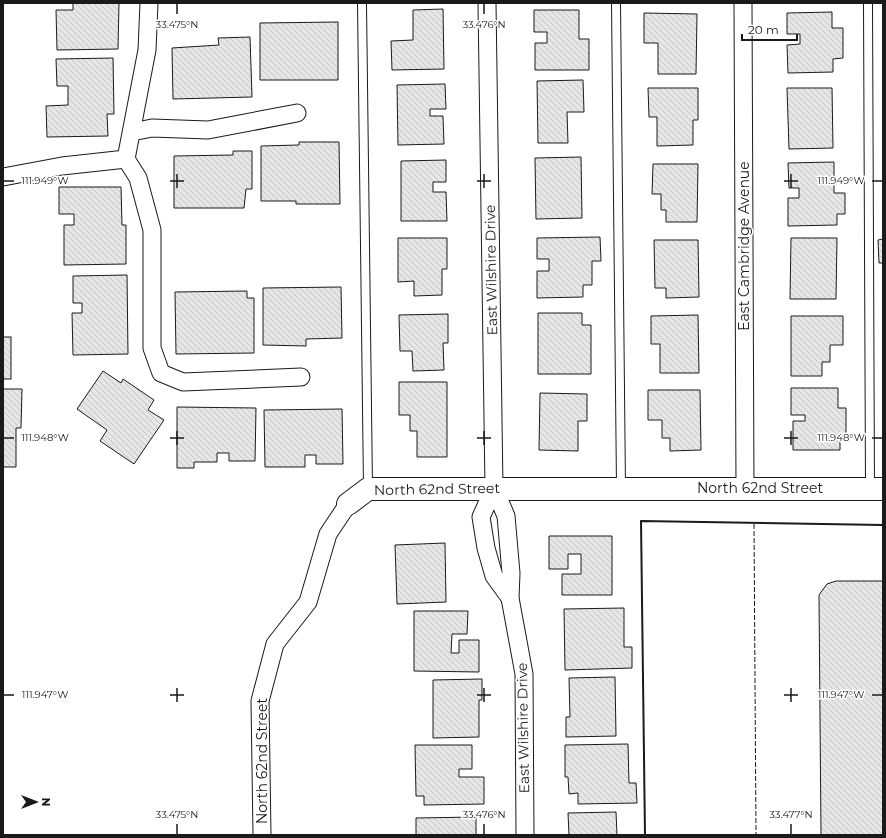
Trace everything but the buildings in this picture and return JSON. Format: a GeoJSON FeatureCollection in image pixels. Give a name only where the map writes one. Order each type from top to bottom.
{"type":"FeatureCollection","features":[{"type":"Feature","properties":{"kind":"street"},"geometry":{"type":"LineString","coordinates":[[149,3],[147,50],[126,159],[138,178],[152,230],[152,348],[161,373],[183,382],[301,377]]}},
{"type":"Feature","properties":{"kind":"street","name":"East Wilshire Drive"},"geometry":{"type":"LineString","coordinates":[[487,3],[494,488],[506,516],[511,573],[510,598],[524,674],[525,835]]}},
{"type":"Feature","properties":{"kind":"street","name":"East Cambridge Avenue"},"geometry":{"type":"LineString","coordinates":[[742,3],[745,488]]}},
{"type":"Feature","properties":{"kind":"street"},"geometry":{"type":"LineString","coordinates":[[132,132],[152,128],[208,130],[297,113]]}},
{"type":"Feature","properties":{"kind":"street"},"geometry":{"type":"LineString","coordinates":[[3,177],[62,166],[126,159]]}},
{"type":"Feature","properties":{"kind":"street","name":"East Wilshire Drive"},"geometry":{"type":"LineString","coordinates":[[494,488],[481,517],[486,548],[494,576],[510,598]]}},
{"type":"Feature","properties":{"kind":"street","name":"North 62nd Street"},"geometry":{"type":"LineString","coordinates":[[262,835],[260,701],[275,644],[308,602],[328,534],[348,504],[368,489],[877,489]]}},
{"type":"Feature","properties":{"kind":"lane"},"geometry":{"type":"LineString","coordinates":[[362,3],[368,489]]}},
{"type":"Feature","properties":{"kind":"lane"},"geometry":{"type":"LineString","coordinates":[[616,3],[621,488]]}},
{"type":"Feature","properties":{"kind":"lane"},"geometry":{"type":"LineString","coordinates":[[868,3],[877,489]]}},
{"type":"Feature","properties":{"kind":"fence"},"geometry":{"type":"LineString","coordinates":[[754,524],[756,835]]}},
{"type":"Feature","properties":{"kind":"wall"},"geometry":{"type":"LineString","coordinates":[[645,835],[641,521],[883,525]]}}]}
